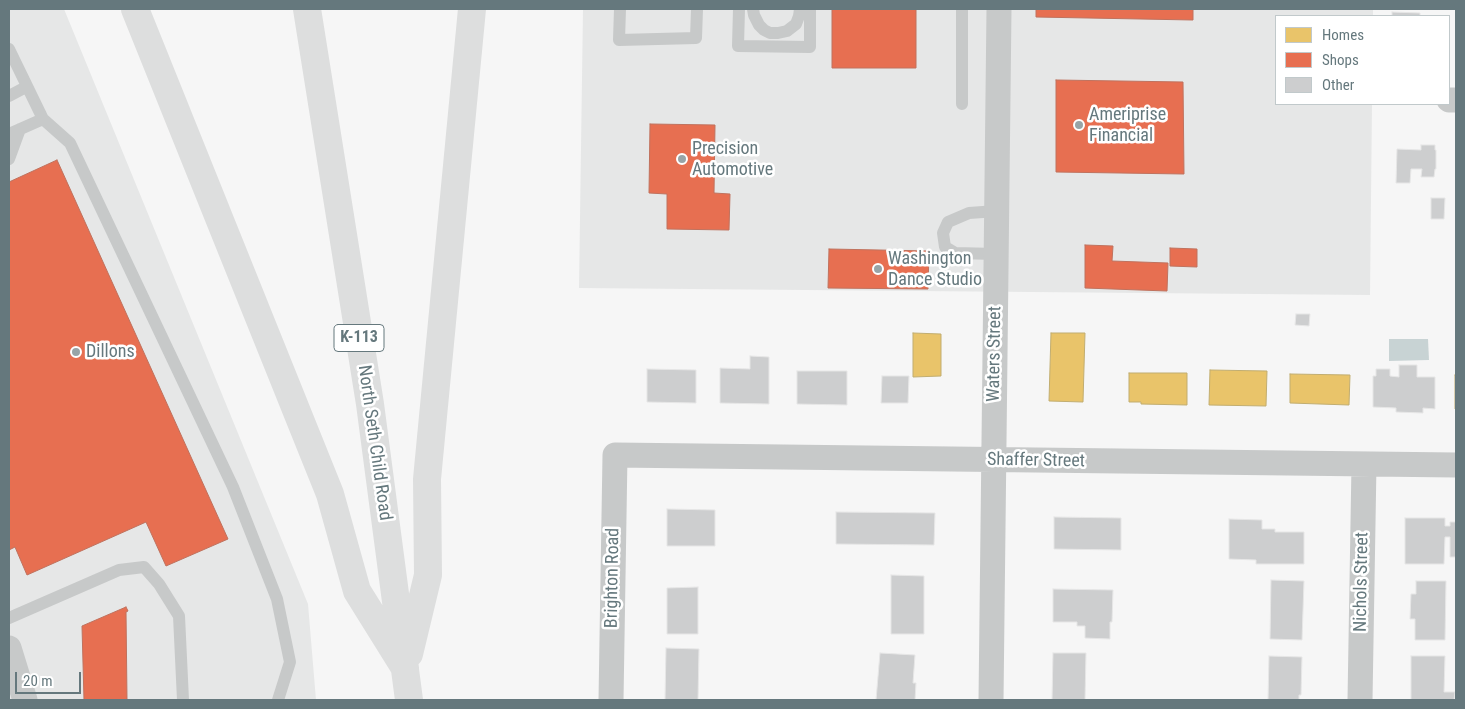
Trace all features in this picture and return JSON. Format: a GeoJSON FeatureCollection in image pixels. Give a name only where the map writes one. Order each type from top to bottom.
{"type":"FeatureCollection","features":[{"type":"Feature","properties":{"kind":"main road"},"geometry":{"type":"LineString","coordinates":[[135,9],[330,494],[357,591],[405,668]]}},
{"type":"Feature","properties":{"kind":"main road","name":"North Seth Child Road"},"geometry":{"type":"LineString","coordinates":[[307,9],[370,404],[409,700]]}},
{"type":"Feature","properties":{"kind":"main road"},"geometry":{"type":"LineString","coordinates":[[405,668],[428,575],[427,479],[472,9]]}},
{"type":"Feature","properties":{"kind":"street","name":"Waters Street"},"geometry":{"type":"LineString","coordinates":[[991,700],[999,9]]}},
{"type":"Feature","properties":{"kind":"street","name":"Shaffer Street"},"geometry":{"type":"LineString","coordinates":[[615,455],[1456,466]]}},
{"type":"Feature","properties":{"kind":"street","name":"Brighton Road"},"geometry":{"type":"LineString","coordinates":[[611,700],[615,455]]}},
{"type":"Feature","properties":{"kind":"street","name":"Nichols Street"},"geometry":{"type":"LineString","coordinates":[[1360,700],[1364,464]]}},
{"type":"Feature","properties":{"kind":"street"},"geometry":{"type":"LineString","coordinates":[[9,648],[25,700]]}},
{"type":"Feature","properties":{"kind":"lane"},"geometry":{"type":"LineString","coordinates":[[620,9],[619,40],[696,38],[697,9]]}},
{"type":"Feature","properties":{"kind":"lane"},"geometry":{"type":"LineString","coordinates":[[739,9],[738,46],[810,47],[810,9]]}},
{"type":"Feature","properties":{"kind":"lane"},"geometry":{"type":"LineString","coordinates":[[753,9],[758,25],[764,30],[778,33],[787,31],[796,24],[800,16],[800,9]]}},
{"type":"Feature","properties":{"kind":"lane"},"geometry":{"type":"LineString","coordinates":[[962,9],[962,104]]}},
{"type":"Feature","properties":{"kind":"lane"},"geometry":{"type":"LineString","coordinates":[[9,49],[43,119],[70,144],[233,487],[277,599],[290,662],[278,700]]}},
{"type":"Feature","properties":{"kind":"lane"},"geometry":{"type":"LineString","coordinates":[[9,96],[26,87]]}},
{"type":"Feature","properties":{"kind":"lane"},"geometry":{"type":"LineString","coordinates":[[9,159],[14,132],[43,119]]}},
{"type":"Feature","properties":{"kind":"lane"},"geometry":{"type":"LineString","coordinates":[[996,254],[956,253],[945,246],[943,233],[948,222],[969,213],[997,211]]}},
{"type":"Feature","properties":{"kind":"lane"},"geometry":{"type":"LineString","coordinates":[[9,618],[118,570],[144,567],[159,584],[179,616],[183,700]]}},
{"type":"Feature","properties":{"kind":"shaded area"},"geometry":{"type":"Polygon","coordinates":[[[9,9],[64,9],[308,604],[316,700],[9,700],[9,9]]]}},
{"type":"Feature","properties":{"kind":"shaded area"},"geometry":{"type":"Polygon","coordinates":[[[583,9],[1373,9],[1373,15],[1275,15],[1275,105],[1372,105],[1370,295],[579,288],[583,9]]]}},
{"type":"Feature","properties":{"kind":"shaded area"},"geometry":{"type":"Polygon","coordinates":[[[1389,339],[1428,339],[1429,360],[1389,361],[1389,339]]]}},
{"type":"Feature","properties":{"kind":"building: Homes"},"geometry":{"type":"Polygon","coordinates":[[[913,333],[941,334],[941,376],[913,377],[913,333]]]}},
{"type":"Feature","properties":{"kind":"building: Homes"},"geometry":{"type":"Polygon","coordinates":[[[1051,333],[1085,333],[1083,402],[1049,401],[1051,333]]]}},
{"type":"Feature","properties":{"kind":"building: Homes"},"geometry":{"type":"Polygon","coordinates":[[[1210,370],[1267,371],[1266,406],[1209,405],[1210,370]]]}},
{"type":"Feature","properties":{"kind":"building: Homes"},"geometry":{"type":"Polygon","coordinates":[[[1129,373],[1187,373],[1187,405],[1129,402],[1129,373]]]}},
{"type":"Feature","properties":{"kind":"building: Homes"},"geometry":{"type":"Polygon","coordinates":[[[1290,374],[1350,375],[1349,405],[1290,403],[1290,374]]]}},
{"type":"Feature","properties":{"kind":"building: Homes"},"geometry":{"type":"Polygon","coordinates":[[[1456,375],[1456,409],[1455,409],[1456,375]]]}},
{"type":"Feature","properties":{"kind":"building: Shops"},"geometry":{"type":"Polygon","coordinates":[[[832,9],[916,9],[916,68],[832,68],[832,9]]]}},
{"type":"Feature","properties":{"kind":"building: Shops"},"geometry":{"type":"Polygon","coordinates":[[[1036,9],[1193,9],[1193,20],[1036,17],[1036,9]]]}},
{"type":"Feature","properties":{"kind":"building: Shops"},"geometry":{"type":"Polygon","coordinates":[[[1056,80],[1183,82],[1184,174],[1056,172],[1056,80]]]}},
{"type":"Feature","properties":{"kind":"building: Shops","name":"Precision Automotive"},"geometry":{"type":"Polygon","coordinates":[[[650,124],[715,125],[714,193],[730,194],[729,230],[667,229],[667,194],[649,193],[650,124]]]}},
{"type":"Feature","properties":{"kind":"building: Shops","name":"Dillons"},"geometry":{"type":"Polygon","coordinates":[[[57,160],[228,539],[166,566],[146,522],[27,575],[15,547],[9,550],[9,182],[57,160]]]}},
{"type":"Feature","properties":{"kind":"building: Shops"},"geometry":{"type":"Polygon","coordinates":[[[1085,245],[1113,246],[1112,261],[1168,263],[1167,291],[1085,288],[1085,245]]]}},
{"type":"Feature","properties":{"kind":"building: Shops"},"geometry":{"type":"Polygon","coordinates":[[[1170,248],[1197,249],[1197,267],[1170,266],[1170,248]]]}},
{"type":"Feature","properties":{"kind":"building: Shops","name":"Washington Dance Studio"},"geometry":{"type":"Polygon","coordinates":[[[829,249],[929,251],[928,289],[828,288],[829,249]]]}},
{"type":"Feature","properties":{"kind":"building: Shops"},"geometry":{"type":"Polygon","coordinates":[[[126,607],[128,611],[126,612],[127,700],[84,700],[82,626],[126,607]]]}},
{"type":"Feature","properties":{"kind":"building: Other"},"geometry":{"type":"Polygon","coordinates":[[[1392,12],[1420,13],[1420,15],[1392,15],[1392,12]]]}},
{"type":"Feature","properties":{"kind":"building: Other"},"geometry":{"type":"Polygon","coordinates":[[[1421,145],[1435,145],[1436,169],[1434,177],[1421,177],[1422,169],[1411,169],[1410,183],[1396,183],[1397,149],[1421,150],[1421,145]]]}},
{"type":"Feature","properties":{"kind":"building: Other"},"geometry":{"type":"Polygon","coordinates":[[[1431,198],[1445,198],[1444,219],[1431,219],[1431,198]]]}},
{"type":"Feature","properties":{"kind":"building: Other"},"geometry":{"type":"Polygon","coordinates":[[[1296,314],[1310,314],[1309,326],[1295,325],[1296,314]]]}},
{"type":"Feature","properties":{"kind":"building: Other"},"geometry":{"type":"Polygon","coordinates":[[[750,356],[769,357],[769,404],[720,403],[720,368],[750,369],[750,356]]]}},
{"type":"Feature","properties":{"kind":"building: Other"},"geometry":{"type":"Polygon","coordinates":[[[1399,365],[1417,365],[1417,377],[1435,377],[1435,409],[1423,408],[1423,413],[1396,412],[1396,408],[1373,407],[1373,376],[1376,376],[1376,369],[1390,369],[1390,376],[1399,377],[1399,365]]]}},
{"type":"Feature","properties":{"kind":"building: Other"},"geometry":{"type":"Polygon","coordinates":[[[647,369],[696,370],[696,403],[647,402],[647,369]]]}},
{"type":"Feature","properties":{"kind":"building: Other"},"geometry":{"type":"Polygon","coordinates":[[[797,371],[847,371],[847,405],[797,404],[797,371]]]}},
{"type":"Feature","properties":{"kind":"building: Other"},"geometry":{"type":"Polygon","coordinates":[[[882,376],[909,376],[908,403],[881,403],[882,376]]]}},
{"type":"Feature","properties":{"kind":"building: Other"},"geometry":{"type":"Polygon","coordinates":[[[667,509],[715,510],[715,546],[667,546],[667,509]]]}},
{"type":"Feature","properties":{"kind":"building: Other"},"geometry":{"type":"Polygon","coordinates":[[[836,512],[935,513],[934,545],[836,544],[836,512]]]}},
{"type":"Feature","properties":{"kind":"building: Other"},"geometry":{"type":"Polygon","coordinates":[[[1054,517],[1121,518],[1121,550],[1054,549],[1054,517]]]}},
{"type":"Feature","properties":{"kind":"building: Other"},"geometry":{"type":"Polygon","coordinates":[[[1405,518],[1445,518],[1445,526],[1450,526],[1450,522],[1456,522],[1456,557],[1450,557],[1450,537],[1445,537],[1444,564],[1405,564],[1405,518]]]}},
{"type":"Feature","properties":{"kind":"building: Other"},"geometry":{"type":"Polygon","coordinates":[[[1229,519],[1262,520],[1262,529],[1275,529],[1275,532],[1304,532],[1304,564],[1256,564],[1256,560],[1229,559],[1229,519]]]}},
{"type":"Feature","properties":{"kind":"building: Other"},"geometry":{"type":"Polygon","coordinates":[[[891,575],[924,576],[924,634],[891,634],[891,575]]]}},
{"type":"Feature","properties":{"kind":"building: Other"},"geometry":{"type":"Polygon","coordinates":[[[1271,580],[1304,581],[1302,640],[1270,639],[1271,580]]]}},
{"type":"Feature","properties":{"kind":"building: Other"},"geometry":{"type":"Polygon","coordinates":[[[1416,581],[1446,581],[1445,640],[1415,640],[1415,619],[1410,619],[1411,594],[1416,594],[1416,581]]]}},
{"type":"Feature","properties":{"kind":"building: Other"},"geometry":{"type":"Polygon","coordinates":[[[698,587],[698,634],[667,634],[667,588],[698,587]]]}},
{"type":"Feature","properties":{"kind":"building: Other"},"geometry":{"type":"Polygon","coordinates":[[[1053,589],[1113,590],[1110,639],[1085,638],[1085,626],[1077,626],[1077,622],[1053,622],[1053,589]]]}},
{"type":"Feature","properties":{"kind":"building: Other"},"geometry":{"type":"Polygon","coordinates":[[[666,648],[699,649],[698,700],[665,700],[666,648]]]}},
{"type":"Feature","properties":{"kind":"building: Other"},"geometry":{"type":"Polygon","coordinates":[[[880,653],[915,655],[913,683],[916,683],[915,700],[876,700],[880,653]]]}},
{"type":"Feature","properties":{"kind":"building: Other"},"geometry":{"type":"Polygon","coordinates":[[[1053,653],[1086,653],[1085,700],[1052,700],[1053,653]]]}},
{"type":"Feature","properties":{"kind":"building: Other"},"geometry":{"type":"Polygon","coordinates":[[[1269,656],[1302,657],[1301,695],[1299,695],[1299,700],[1268,700],[1269,656]]]}},
{"type":"Feature","properties":{"kind":"building: Other"},"geometry":{"type":"Polygon","coordinates":[[[1411,656],[1445,656],[1444,692],[1455,692],[1454,700],[1411,700],[1411,656]]]}},
{"type":"Feature","properties":{"kind":"place","name":"Ameriprise Financial"},"geometry":{"type":"Point","coordinates":[1079,125]}},
{"type":"Feature","properties":{"kind":"place","name":"Precision Automotive"},"geometry":{"type":"Point","coordinates":[682,159]}},
{"type":"Feature","properties":{"kind":"place","name":"Washington Dance Studio"},"geometry":{"type":"Point","coordinates":[878,269]}},
{"type":"Feature","properties":{"kind":"place","name":"Dillons"},"geometry":{"type":"Point","coordinates":[76,352]}}]}
